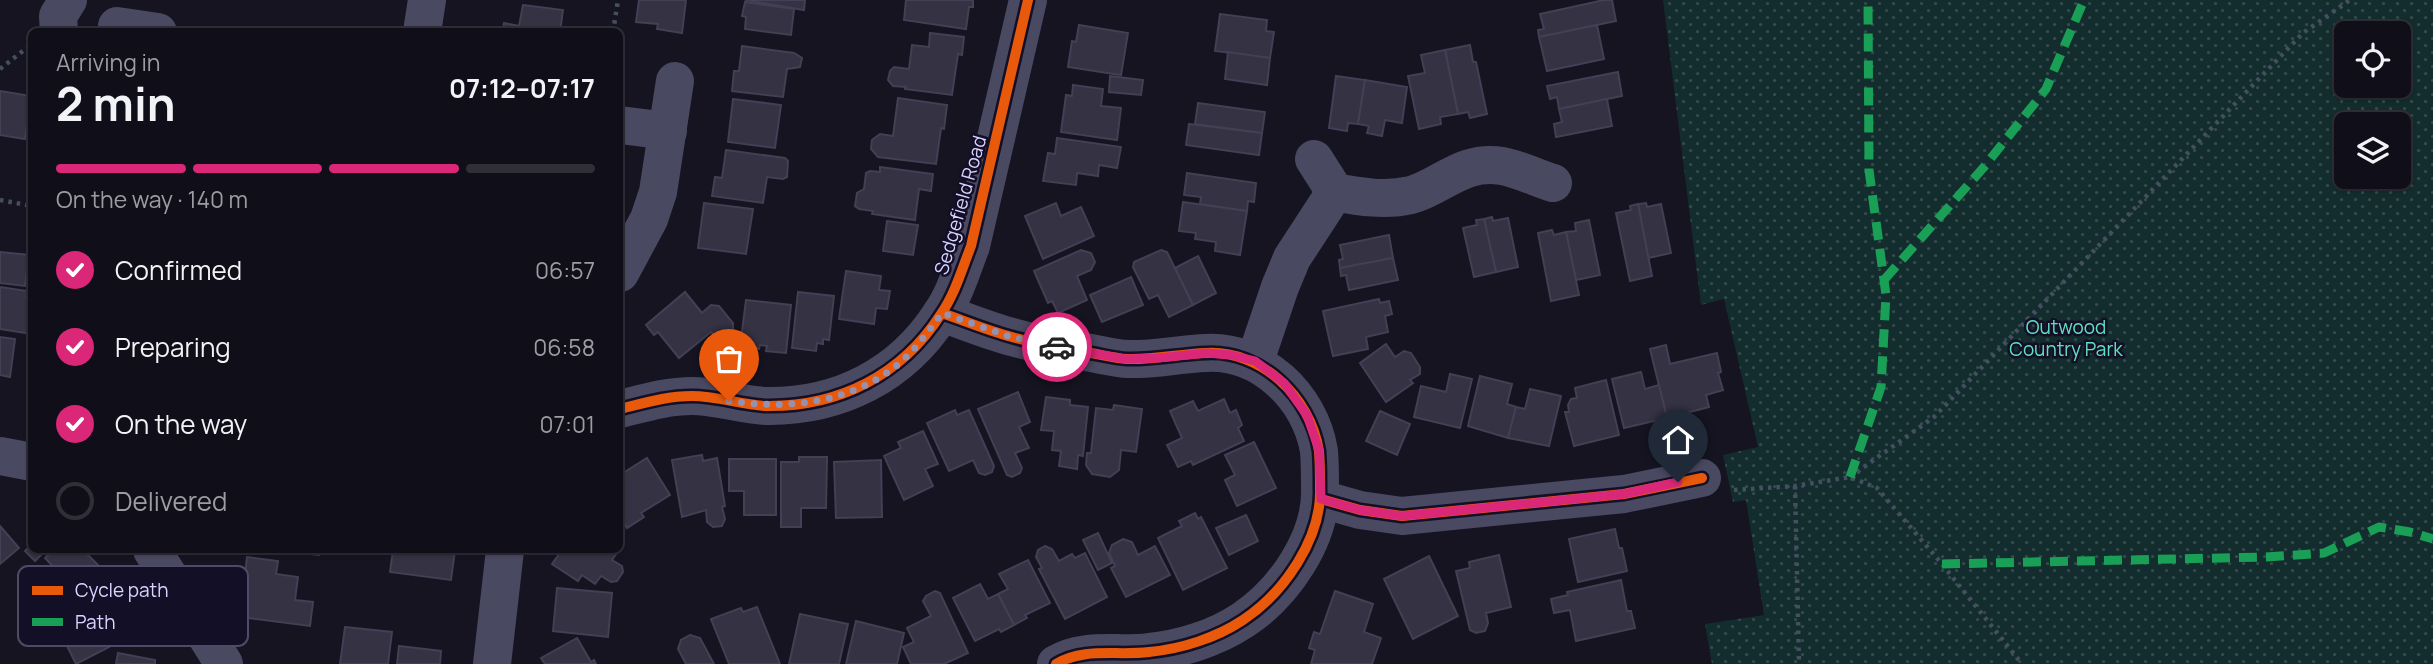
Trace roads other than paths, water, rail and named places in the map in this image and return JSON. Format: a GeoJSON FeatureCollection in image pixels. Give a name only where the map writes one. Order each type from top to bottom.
{"type":"FeatureCollection","features":[{"type":"Feature","properties":{"kind":"street"},"geometry":{"type":"LineString","coordinates":[[59,28],[58,16],[68,0]]}},
{"type":"Feature","properties":{"kind":"street"},"geometry":{"type":"LineString","coordinates":[[423,28],[427,0]]}},
{"type":"Feature","properties":{"kind":"street","name":"Sedgefield Road"},"geometry":{"type":"LineString","coordinates":[[623,408],[658,399],[693,396],[765,406],[808,403],[842,396],[876,380],[903,360],[942,313],[971,246],[1028,0]]}},
{"type":"Feature","properties":{"kind":"street"},"geometry":{"type":"LineString","coordinates":[[113,19],[144,28]]}},
{"type":"Feature","properties":{"kind":"street"},"geometry":{"type":"LineString","coordinates":[[623,267],[649,219],[658,192],[675,81]]}},
{"type":"Feature","properties":{"kind":"street"},"geometry":{"type":"LineString","coordinates":[[623,126],[668,131]]}},
{"type":"Feature","properties":{"kind":"street"},"geometry":{"type":"LineString","coordinates":[[1314,159],[1335,192],[1357,197],[1390,198],[1413,195],[1504,152],[1553,183]]}},
{"type":"Feature","properties":{"kind":"street"},"geometry":{"type":"LineString","coordinates":[[1255,361],[1292,258],[1335,192]]}},
{"type":"Feature","properties":{"kind":"street"},"geometry":{"type":"LineString","coordinates":[[942,313],[1011,337],[1125,359],[1207,353],[1255,361],[1284,383],[1307,415],[1319,450],[1321,499],[1313,531],[1283,582],[1267,601],[1243,620],[1225,649],[1185,645],[1149,652],[1092,653],[1067,657],[1056,664]]}},
{"type":"Feature","properties":{"kind":"street"},"geometry":{"type":"LineString","coordinates":[[0,456],[28,462]]}},
{"type":"Feature","properties":{"kind":"street"},"geometry":{"type":"LineString","coordinates":[[1321,499],[1360,510],[1402,516],[1586,498],[1658,503],[1702,478]]}},
{"type":"Feature","properties":{"kind":"street"},"geometry":{"type":"LineString","coordinates":[[492,664],[505,553]]}},
{"type":"Feature","properties":{"kind":"street"},"geometry":{"type":"LineString","coordinates":[[213,646],[224,664]]}},
{"type":"Feature","properties":{"kind":"park label","name":"Outwood Country Park"},"geometry":{"type":"Point","coordinates":[2066,338]}}]}
